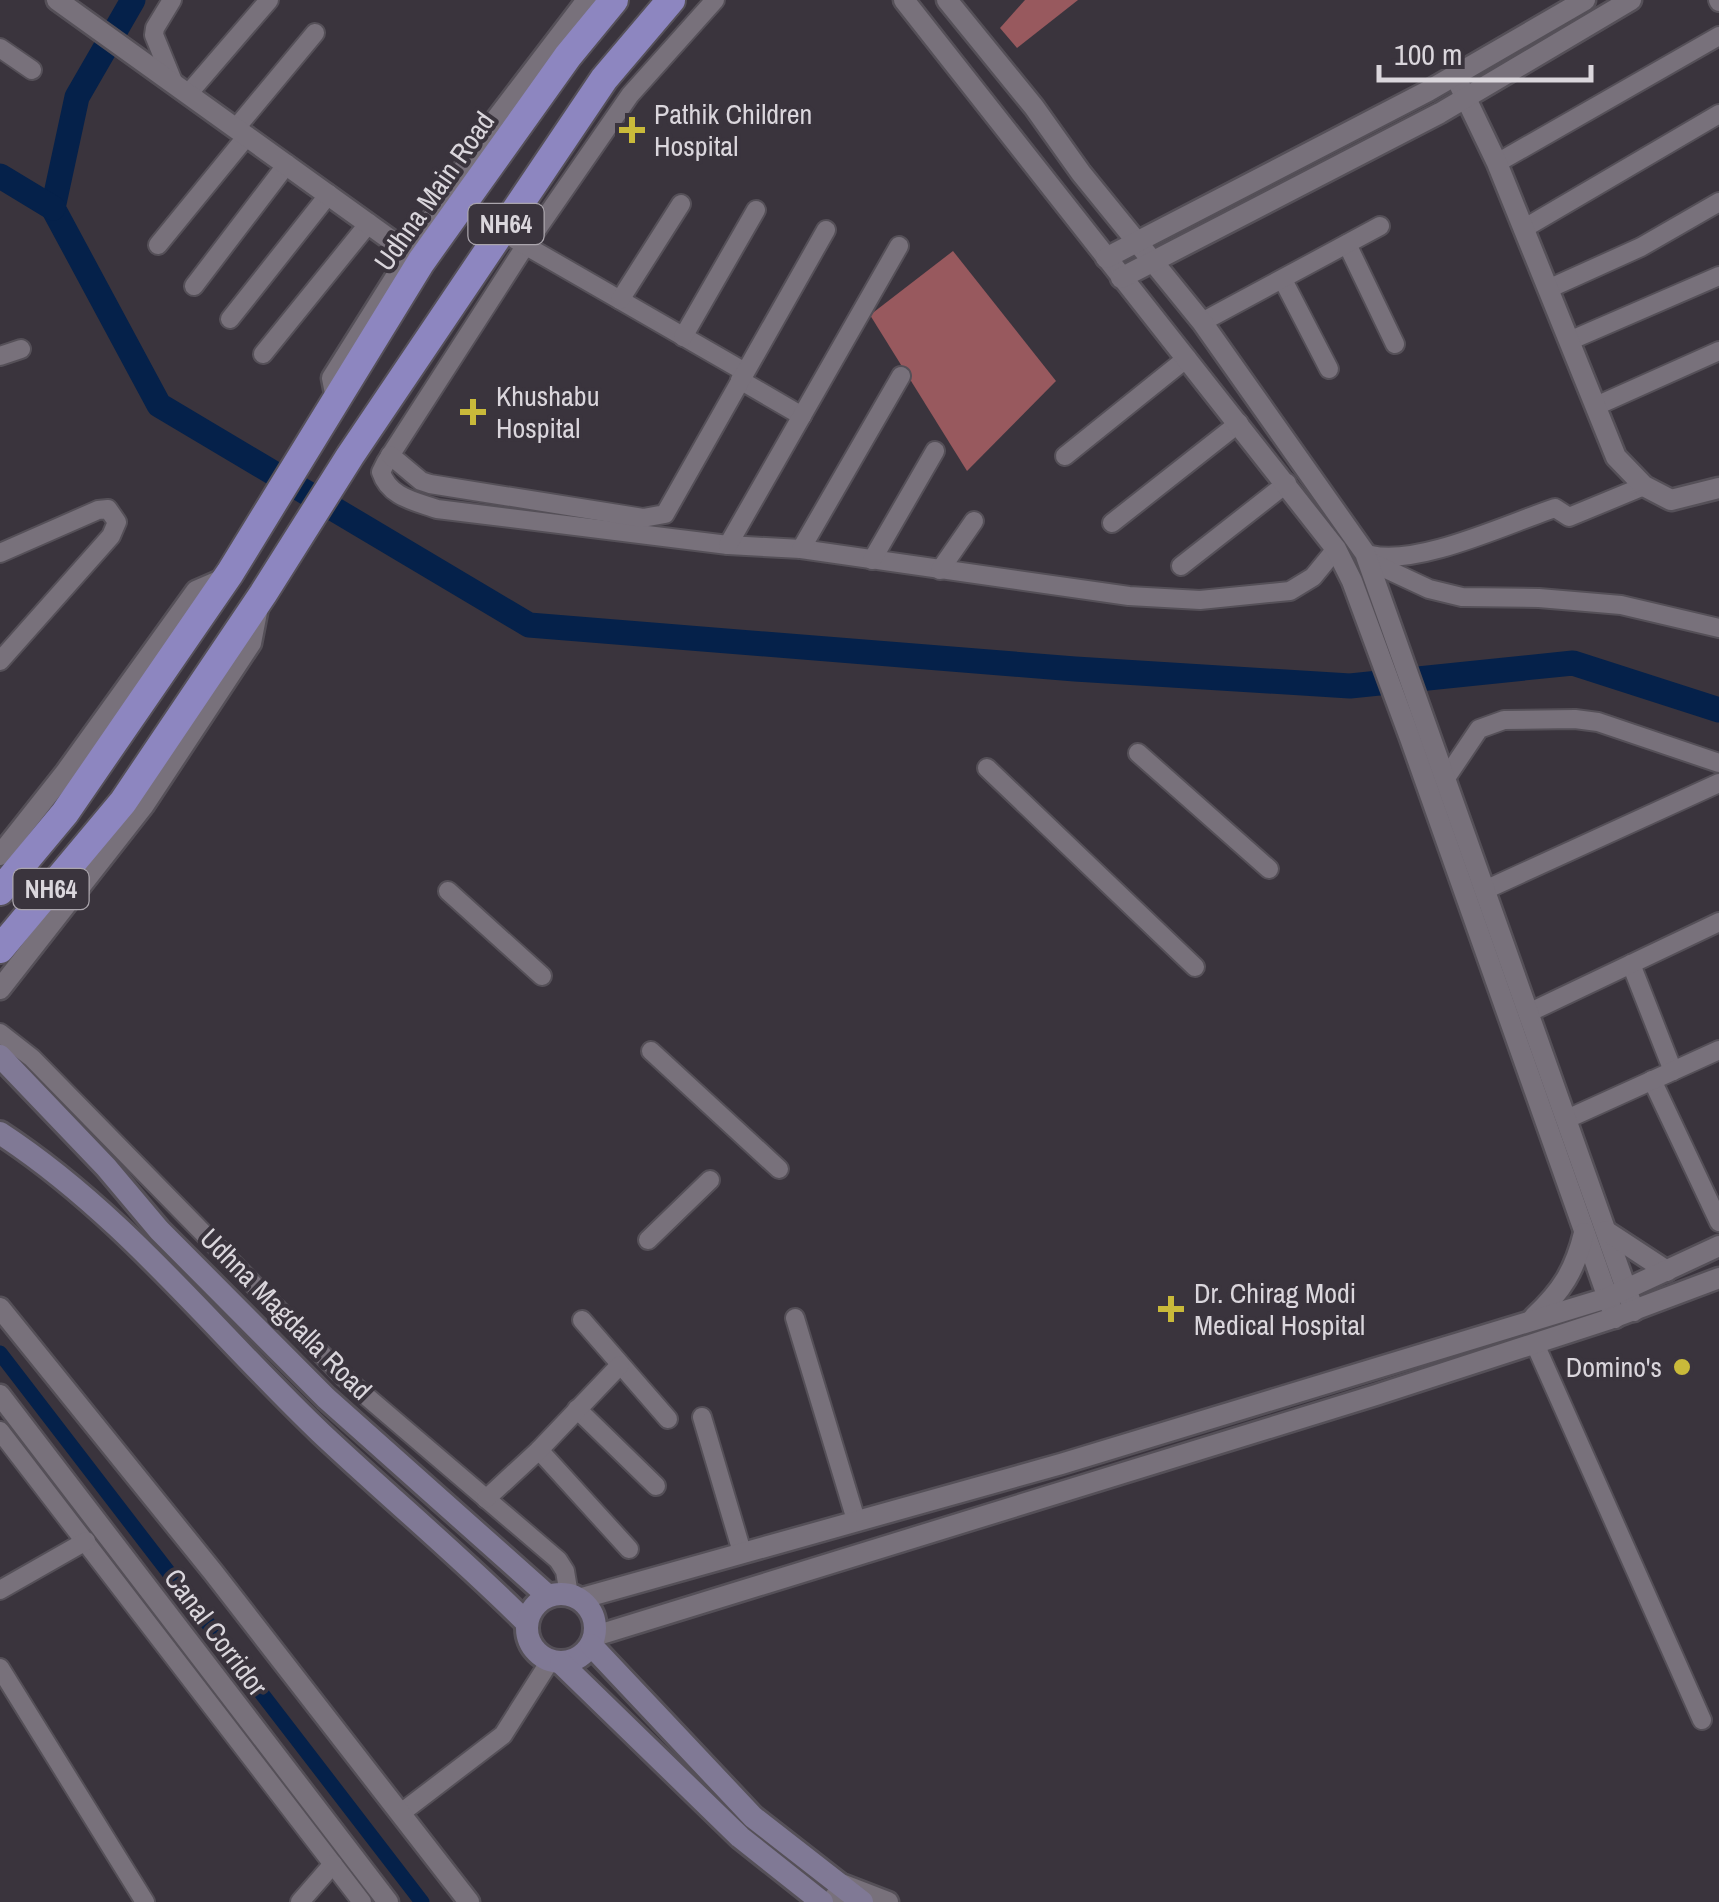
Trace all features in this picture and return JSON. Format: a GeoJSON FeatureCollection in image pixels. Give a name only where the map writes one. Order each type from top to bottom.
{"type":"FeatureCollection","features":[{"type":"Feature","properties":{"kind":"highway","name":"Udhna Main Road"},"geometry":{"type":"LineString","coordinates":[[228,576],[336,398],[415,257],[614,0]]}},
{"type":"Feature","properties":{"kind":"highway","name":"NH64"},"geometry":{"type":"LineString","coordinates":[[0,949],[102,830],[261,597],[350,456],[513,238],[604,79],[671,0]]}},
{"type":"Feature","properties":{"kind":"highway","name":"NH64"},"geometry":{"type":"LineString","coordinates":[[0,890],[65,813],[228,576]]}},
{"type":"Feature","properties":{"kind":"main road","name":"Udhna Magdalla Road"},"geometry":{"type":"LineString","coordinates":[[0,1056],[106,1167],[158,1230],[326,1398],[592,1615],[593,1641],[753,1816],[837,1894],[862,1902]]}},
{"type":"Feature","properties":{"kind":"main road"},"geometry":{"type":"LineString","coordinates":[[0,1133],[65,1180],[118,1226],[320,1432],[527,1623],[532,1646],[556,1662],[740,1837],[822,1902]]}},
{"type":"Feature","properties":{"kind":"main road"},"geometry":{"type":"LineString","coordinates":[[527,1623],[538,1602],[566,1597]]}},
{"type":"Feature","properties":{"kind":"main road"},"geometry":{"type":"LineString","coordinates":[[556,1662],[583,1655],[593,1641]]}},
{"type":"Feature","properties":{"kind":"street"},"geometry":{"type":"LineString","coordinates":[[172,0],[154,35],[181,89]]}},
{"type":"Feature","properties":{"kind":"street"},"geometry":{"type":"LineString","coordinates":[[181,89],[269,0]]}},
{"type":"Feature","properties":{"kind":"street"},"geometry":{"type":"LineString","coordinates":[[61,3],[415,257],[490,127],[587,0]]}},
{"type":"Feature","properties":{"kind":"street"},"geometry":{"type":"LineString","coordinates":[[714,0],[513,238],[380,472],[385,485],[402,498],[437,509],[728,545],[801,549],[1129,596],[1200,600],[1290,591],[1313,577],[1336,548]]}},
{"type":"Feature","properties":{"kind":"street"},"geometry":{"type":"LineString","coordinates":[[904,0],[1336,548],[1420,736],[1446,778],[1606,1231],[1620,1304]]}},
{"type":"Feature","properties":{"kind":"street"},"geometry":{"type":"LineString","coordinates":[[947,0],[1034,107],[1080,173],[1202,322],[1370,563],[1420,736],[1584,1232],[1620,1304]]}},
{"type":"Feature","properties":{"kind":"street"},"geometry":{"type":"LineString","coordinates":[[1106,258],[1454,76],[1585,0]]}},
{"type":"Feature","properties":{"kind":"street"},"geometry":{"type":"LineString","coordinates":[[1121,278],[1440,113],[1630,0]]}},
{"type":"Feature","properties":{"kind":"street"},"geometry":{"type":"LineString","coordinates":[[158,245],[315,32]]}},
{"type":"Feature","properties":{"kind":"street"},"geometry":{"type":"LineString","coordinates":[[1497,163],[1719,36]]}},
{"type":"Feature","properties":{"kind":"street"},"geometry":{"type":"LineString","coordinates":[[0,48],[32,70]]}},
{"type":"Feature","properties":{"kind":"street"},"geometry":{"type":"LineString","coordinates":[[1454,76],[1497,163],[1616,457],[1644,486],[1671,500],[1719,488]]}},
{"type":"Feature","properties":{"kind":"street"},"geometry":{"type":"LineString","coordinates":[[1523,228],[1719,114]]}},
{"type":"Feature","properties":{"kind":"street"},"geometry":{"type":"LineString","coordinates":[[194,286],[287,164]]}},
{"type":"Feature","properties":{"kind":"street"},"geometry":{"type":"LineString","coordinates":[[230,319],[329,194]]}},
{"type":"Feature","properties":{"kind":"street"},"geometry":{"type":"LineString","coordinates":[[1548,289],[1641,247],[1719,202]]}},
{"type":"Feature","properties":{"kind":"street"},"geometry":{"type":"LineString","coordinates":[[620,300],[681,204]]}},
{"type":"Feature","properties":{"kind":"street"},"geometry":{"type":"LineString","coordinates":[[683,337],[756,210]]}},
{"type":"Feature","properties":{"kind":"street"},"geometry":{"type":"LineString","coordinates":[[263,354],[369,223]]}},
{"type":"Feature","properties":{"kind":"street"},"geometry":{"type":"LineString","coordinates":[[1202,322],[1380,226]]}},
{"type":"Feature","properties":{"kind":"street"},"geometry":{"type":"LineString","coordinates":[[390,455],[430,484],[655,518],[672,508],[826,230]]}},
{"type":"Feature","properties":{"kind":"street"},"geometry":{"type":"LineString","coordinates":[[513,238],[683,337],[802,416]]}},
{"type":"Feature","properties":{"kind":"street"},"geometry":{"type":"LineString","coordinates":[[1348,244],[1395,344]]}},
{"type":"Feature","properties":{"kind":"street"},"geometry":{"type":"LineString","coordinates":[[728,545],[900,246]]}},
{"type":"Feature","properties":{"kind":"street"},"geometry":{"type":"LineString","coordinates":[[1569,341],[1719,276]]}},
{"type":"Feature","properties":{"kind":"street"},"geometry":{"type":"LineString","coordinates":[[1283,280],[1329,369]]}},
{"type":"Feature","properties":{"kind":"street"},"geometry":{"type":"LineString","coordinates":[[0,356],[21,349]]}},
{"type":"Feature","properties":{"kind":"street"},"geometry":{"type":"LineString","coordinates":[[1596,406],[1719,351]]}},
{"type":"Feature","properties":{"kind":"street"},"geometry":{"type":"LineString","coordinates":[[1066,456],[1187,358]]}},
{"type":"Feature","properties":{"kind":"street"},"geometry":{"type":"LineString","coordinates":[[801,549],[902,376]]}},
{"type":"Feature","properties":{"kind":"street"},"geometry":{"type":"LineString","coordinates":[[1112,523],[1239,423]]}},
{"type":"Feature","properties":{"kind":"street"},"geometry":{"type":"LineString","coordinates":[[872,560],[936,451]]}},
{"type":"Feature","properties":{"kind":"street"},"geometry":{"type":"LineString","coordinates":[[1181,566],[1288,483]]}},
{"type":"Feature","properties":{"kind":"street"},"geometry":{"type":"LineString","coordinates":[[1370,563],[1415,555],[1555,508],[1569,517],[1644,486]]}},
{"type":"Feature","properties":{"kind":"street"},"geometry":{"type":"LineString","coordinates":[[0,553],[98,510],[108,509],[117,522],[110,536],[0,662]]}},
{"type":"Feature","properties":{"kind":"street"},"geometry":{"type":"LineString","coordinates":[[940,570],[974,521]]}},
{"type":"Feature","properties":{"kind":"street"},"geometry":{"type":"LineString","coordinates":[[1370,563],[1429,590],[1462,597],[1621,605],[1719,628]]}},
{"type":"Feature","properties":{"kind":"street"},"geometry":{"type":"LineString","coordinates":[[0,855],[65,773],[196,591],[228,576]]}},
{"type":"Feature","properties":{"kind":"street"},"geometry":{"type":"LineString","coordinates":[[0,989],[144,805],[251,643],[261,597]]}},
{"type":"Feature","properties":{"kind":"street"},"geometry":{"type":"LineString","coordinates":[[1446,778],[1478,729],[1504,720],[1598,722],[1719,763]]}},
{"type":"Feature","properties":{"kind":"street"},"geometry":{"type":"LineString","coordinates":[[1138,752],[1269,870]]}},
{"type":"Feature","properties":{"kind":"street"},"geometry":{"type":"LineString","coordinates":[[988,768],[1195,967]]}},
{"type":"Feature","properties":{"kind":"street"},"geometry":{"type":"LineString","coordinates":[[1485,890],[1719,783]]}},
{"type":"Feature","properties":{"kind":"street"},"geometry":{"type":"LineString","coordinates":[[448,891],[542,976]]}},
{"type":"Feature","properties":{"kind":"street"},"geometry":{"type":"LineString","coordinates":[[1528,1013],[1718,926]]}},
{"type":"Feature","properties":{"kind":"street"},"geometry":{"type":"LineString","coordinates":[[1630,964],[1673,1070]]}},
{"type":"Feature","properties":{"kind":"street"},"geometry":{"type":"LineString","coordinates":[[0,1033],[32,1058],[344,1378],[558,1560],[565,1571],[566,1597],[1098,1453],[1528,1322],[1620,1304],[1719,1278]]}},
{"type":"Feature","properties":{"kind":"street"},"geometry":{"type":"LineString","coordinates":[[1567,1119],[1719,1050]]}},
{"type":"Feature","properties":{"kind":"street"},"geometry":{"type":"LineString","coordinates":[[651,1051],[779,1169]]}},
{"type":"Feature","properties":{"kind":"street"},"geometry":{"type":"LineString","coordinates":[[1652,1080],[1719,1222]]}},
{"type":"Feature","properties":{"kind":"street"},"geometry":{"type":"LineString","coordinates":[[648,1240],[710,1180]]}},
{"type":"Feature","properties":{"kind":"street"},"geometry":{"type":"LineString","coordinates":[[1606,1231],[1667,1271]]}},
{"type":"Feature","properties":{"kind":"street"},"geometry":{"type":"LineString","coordinates":[[1528,1322],[1565,1285],[1578,1259],[1584,1232]]}},
{"type":"Feature","properties":{"kind":"street"},"geometry":{"type":"LineString","coordinates":[[593,1641],[1535,1344],[1620,1304],[1667,1271],[1719,1246]]}},
{"type":"Feature","properties":{"kind":"street"},"geometry":{"type":"LineString","coordinates":[[0,1308],[214,1572],[469,1902]]}},
{"type":"Feature","properties":{"kind":"street"},"geometry":{"type":"LineString","coordinates":[[795,1318],[856,1520]]}},
{"type":"Feature","properties":{"kind":"street"},"geometry":{"type":"LineString","coordinates":[[582,1320],[668,1419]]}},
{"type":"Feature","properties":{"kind":"street"},"geometry":{"type":"LineString","coordinates":[[1535,1344],[1702,1720]]}},
{"type":"Feature","properties":{"kind":"street"},"geometry":{"type":"LineString","coordinates":[[486,1500],[620,1365]]}},
{"type":"Feature","properties":{"kind":"street","name":"Canal Corridor"},"geometry":{"type":"LineString","coordinates":[[0,1395],[388,1902]]}},
{"type":"Feature","properties":{"kind":"street"},"geometry":{"type":"LineString","coordinates":[[577,1409],[656,1486]]}},
{"type":"Feature","properties":{"kind":"street"},"geometry":{"type":"LineString","coordinates":[[702,1417],[742,1552]]}},
{"type":"Feature","properties":{"kind":"street"},"geometry":{"type":"LineString","coordinates":[[0,1432],[362,1902]]}},
{"type":"Feature","properties":{"kind":"street"},"geometry":{"type":"LineString","coordinates":[[539,1450],[629,1549]]}},
{"type":"Feature","properties":{"kind":"street"},"geometry":{"type":"LineString","coordinates":[[0,1590],[86,1541]]}},
{"type":"Feature","properties":{"kind":"street"},"geometry":{"type":"LineString","coordinates":[[401,1812],[503,1735],[556,1662]]}},
{"type":"Feature","properties":{"kind":"street"},"geometry":{"type":"LineString","coordinates":[[0,1668],[144,1902]]}},
{"type":"Feature","properties":{"kind":"street"},"geometry":{"type":"LineString","coordinates":[[300,1902],[333,1864]]}},
{"type":"Feature","properties":{"kind":"street"},"geometry":{"type":"LineString","coordinates":[[837,1894],[888,1902]]}},
{"type":"Feature","properties":{"kind":"shaded area"},"geometry":{"type":"Polygon","coordinates":[[[1025,0],[1078,0],[1017,48],[1000,28],[1025,0]]]}},
{"type":"Feature","properties":{"kind":"shaded area"},"geometry":{"type":"Polygon","coordinates":[[[953,251],[1056,381],[967,471],[870,315],[953,251]]]}},
{"type":"Feature","properties":{"kind":"waterway"},"geometry":{"type":"LineString","coordinates":[[133,0],[77,97],[53,208],[159,405],[529,625],[1075,669],[1350,686],[1573,663],[1719,710]]}},
{"type":"Feature","properties":{"kind":"waterway"},"geometry":{"type":"LineString","coordinates":[[0,176],[53,208]]}},
{"type":"Feature","properties":{"kind":"waterway"},"geometry":{"type":"LineString","coordinates":[[0,1353],[422,1902]]}},
{"type":"Feature","properties":{"kind":"place","name":"Pathik Children Hospital"},"geometry":{"type":"Point","coordinates":[632,130]}},
{"type":"Feature","properties":{"kind":"place","name":"Khushabu Hospital"},"geometry":{"type":"Point","coordinates":[473,412]}},
{"type":"Feature","properties":{"kind":"place","name":"Dr. Chirag Modi Medical Hospital"},"geometry":{"type":"Point","coordinates":[1171,1309]}},
{"type":"Feature","properties":{"kind":"place","name":"Domino's"},"geometry":{"type":"Point","coordinates":[1682,1367]}}]}
